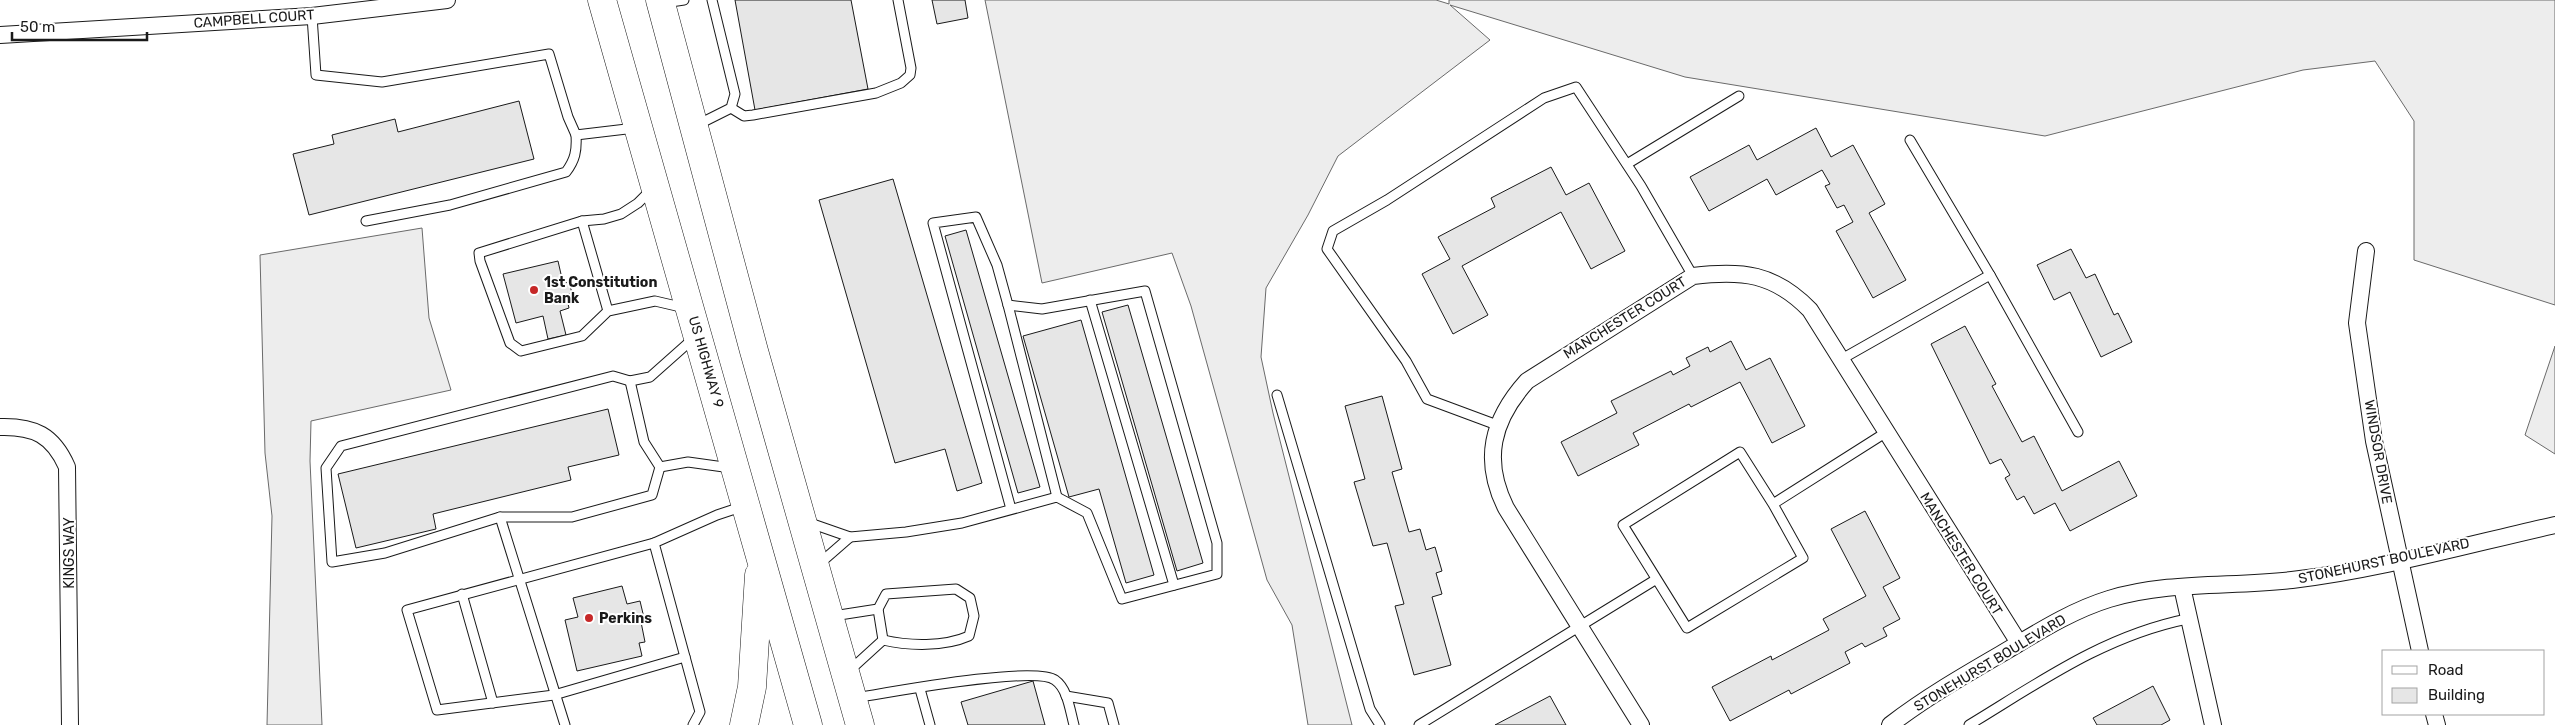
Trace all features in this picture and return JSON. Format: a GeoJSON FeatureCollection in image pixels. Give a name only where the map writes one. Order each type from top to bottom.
{"type":"FeatureCollection","features":[{"type":"Feature","properties":{"kind":"highway","name":"US HIGHWAY 9"},"geometry":{"type":"LineString","coordinates":[[602,0],[808,725]]}},
{"type":"Feature","properties":{"kind":"highway"},"geometry":{"type":"LineString","coordinates":[[668,1],[695,126],[801,520],[860,725]]}},
{"type":"Feature","properties":{"kind":"highway"},"geometry":{"type":"LineString","coordinates":[[744,725],[752,687],[760,556]]}},
{"type":"Feature","properties":{"kind":"street","name":"CAMPBELL COURT"},"geometry":{"type":"LineString","coordinates":[[0,35],[312,16],[447,0]]}},
{"type":"Feature","properties":{"kind":"street","name":"WINDSOR DRIVE"},"geometry":{"type":"LineString","coordinates":[[2366,251],[2357,323],[2374,441],[2420,650]]}},
{"type":"Feature","properties":{"kind":"street","name":"MANCHESTER COURT"},"geometry":{"type":"LineString","coordinates":[[1641,725],[1499,494],[1494,477],[1492,456],[1498,425],[1510,400],[1534,376],[1693,276],[1743,273],[1762,277],[1782,286],[1810,310],[1885,433],[2019,643]]}},
{"type":"Feature","properties":{"kind":"street","name":"KINGS WAY"},"geometry":{"type":"LineString","coordinates":[[0,427],[18,426],[45,436],[61,453],[67,467],[70,725]]}},
{"type":"Feature","properties":{"kind":"street","name":"STONEHURST BOULEVARD"},"geometry":{"type":"LineString","coordinates":[[1890,725],[1938,691],[2019,643],[2063,618],[2107,600],[2146,590],[2293,580],[2399,560],[2555,525]]}},
{"type":"Feature","properties":{"kind":"street"},"geometry":{"type":"LineString","coordinates":[[2182,587],[2187,619],[2213,725]]}},
{"type":"Feature","properties":{"kind":"lane"},"geometry":{"type":"LineString","coordinates":[[695,126],[731,108],[735,94],[712,0]]}},
{"type":"Feature","properties":{"kind":"lane"},"geometry":{"type":"LineString","coordinates":[[731,108],[744,116],[754,115],[876,93],[901,83],[910,75],[911,68],[898,0]]}},
{"type":"Feature","properties":{"kind":"lane"},"geometry":{"type":"LineString","coordinates":[[312,16],[316,75],[382,82],[549,54],[568,117],[576,135],[577,148],[574,160],[566,172],[450,205],[366,221]]}},
{"type":"Feature","properties":{"kind":"lane"},"geometry":{"type":"LineString","coordinates":[[1498,425],[1427,399],[1406,361],[1327,248],[1333,230],[1387,200],[1544,98],[1576,87],[1626,164],[1693,276]]}},
{"type":"Feature","properties":{"kind":"lane"},"geometry":{"type":"LineString","coordinates":[[1626,164],[1739,96]]}},
{"type":"Feature","properties":{"kind":"lane"},"geometry":{"type":"LineString","coordinates":[[576,135],[637,127]]}},
{"type":"Feature","properties":{"kind":"lane"},"geometry":{"type":"LineString","coordinates":[[1910,140],[1990,275],[2078,432]]}},
{"type":"Feature","properties":{"kind":"lane"},"geometry":{"type":"LineString","coordinates":[[630,381],[644,442],[660,467],[652,495],[572,517],[500,517],[386,553],[332,562],[326,468],[341,446],[613,376],[630,381],[650,377],[694,322],[655,301],[608,311],[582,336],[521,351],[510,343],[493,299],[479,253],[582,220],[604,219],[621,214],[638,203],[654,187]]}},
{"type":"Feature","properties":{"kind":"lane"},"geometry":{"type":"LineString","coordinates":[[1010,509],[933,224],[976,217],[997,265],[1057,497]]}},
{"type":"Feature","properties":{"kind":"lane"},"geometry":{"type":"LineString","coordinates":[[582,220],[608,311]]}},
{"type":"Feature","properties":{"kind":"lane"},"geometry":{"type":"LineString","coordinates":[[1840,360],[1990,275]]}},
{"type":"Feature","properties":{"kind":"lane"},"geometry":{"type":"LineString","coordinates":[[801,520],[850,537],[906,532],[953,524],[1057,497],[1086,513],[1122,599],[1218,574],[1217,543],[1145,290],[1042,309],[1008,305]]}},
{"type":"Feature","properties":{"kind":"lane"},"geometry":{"type":"LineString","coordinates":[[1090,300],[1174,585]]}},
{"type":"Feature","properties":{"kind":"lane"},"geometry":{"type":"LineString","coordinates":[[1277,395],[1370,710],[1380,725]]}},
{"type":"Feature","properties":{"kind":"lane"},"geometry":{"type":"LineString","coordinates":[[1773,504],[1885,433]]}},
{"type":"Feature","properties":{"kind":"lane"},"geometry":{"type":"LineString","coordinates":[[1740,452],[1773,504],[1803,558],[1687,628],[1655,580],[1623,525],[1740,452]]}},
{"type":"Feature","properties":{"kind":"lane"},"geometry":{"type":"LineString","coordinates":[[660,467],[688,462],[736,469]]}},
{"type":"Feature","properties":{"kind":"lane"},"geometry":{"type":"LineString","coordinates":[[684,657],[554,695],[437,710],[407,610],[519,578],[654,543],[717,515],[745,506]]}},
{"type":"Feature","properties":{"kind":"lane"},"geometry":{"type":"LineString","coordinates":[[500,517],[554,695],[565,725]]}},
{"type":"Feature","properties":{"kind":"lane"},"geometry":{"type":"LineString","coordinates":[[815,567],[850,537]]}},
{"type":"Feature","properties":{"kind":"lane"},"geometry":{"type":"LineString","coordinates":[[654,543],[700,712],[693,725]]}},
{"type":"Feature","properties":{"kind":"lane"},"geometry":{"type":"LineString","coordinates":[[1419,725],[1655,580]]}},
{"type":"Feature","properties":{"kind":"lane"},"geometry":{"type":"LineString","coordinates":[[848,686],[883,640],[878,609],[886,594],[956,589],[970,598],[974,616],[969,636],[957,641],[902,644],[883,640]]}},
{"type":"Feature","properties":{"kind":"lane"},"geometry":{"type":"LineString","coordinates":[[462,594],[493,703]]}},
{"type":"Feature","properties":{"kind":"lane"},"geometry":{"type":"LineString","coordinates":[[829,617],[878,609]]}},
{"type":"Feature","properties":{"kind":"lane"},"geometry":{"type":"LineString","coordinates":[[1968,725],[2100,648],[2154,626],[2187,619]]}},
{"type":"Feature","properties":{"kind":"lane"},"geometry":{"type":"LineString","coordinates":[[848,686],[920,689],[999,677],[1036,675],[1053,679],[1060,686],[1066,696],[1074,725]]}},
{"type":"Feature","properties":{"kind":"lane"},"geometry":{"type":"LineString","coordinates":[[920,689],[930,725]]}},
{"type":"Feature","properties":{"kind":"lane"},"geometry":{"type":"LineString","coordinates":[[1066,696],[1108,703],[1114,725]]}},
{"type":"Feature","properties":{"kind":"shaded area"},"geometry":{"type":"Polygon","coordinates":[[[985,0],[1436,0],[1449,4],[1449,0],[2555,0],[2555,305],[2414,260],[2414,121],[2375,61],[2303,70],[2045,136],[1685,77],[1450,5],[1490,40],[1338,156],[1308,215],[1266,288],[1261,357],[1273,413],[1352,725],[1308,725],[1292,625],[1267,580],[1191,306],[1172,253],[1042,283],[985,0]]]}},
{"type":"Feature","properties":{"kind":"shaded area"},"geometry":{"type":"Polygon","coordinates":[[[422,228],[429,318],[451,390],[311,421],[310,461],[322,725],[267,725],[272,516],[265,453],[260,255],[422,228]]]}},
{"type":"Feature","properties":{"kind":"shaded area"},"geometry":{"type":"Polygon","coordinates":[[[2555,346],[2555,454],[2525,435],[2555,346]]]}},
{"type":"Feature","properties":{"kind":"building"},"geometry":{"type":"Polygon","coordinates":[[[735,0],[851,0],[868,89],[755,110],[735,0]]]}},
{"type":"Feature","properties":{"kind":"building"},"geometry":{"type":"Polygon","coordinates":[[[932,0],[965,0],[968,18],[937,24],[932,0]]]}},
{"type":"Feature","properties":{"kind":"building"},"geometry":{"type":"Polygon","coordinates":[[[519,101],[534,159],[309,215],[293,154],[334,144],[332,135],[395,119],[398,132],[519,101]]]}},
{"type":"Feature","properties":{"kind":"building"},"geometry":{"type":"Polygon","coordinates":[[[1816,128],[1831,157],[1853,145],[1885,204],[1869,213],[1906,280],[1873,298],[1836,231],[1853,222],[1844,205],[1837,208],[1825,186],[1830,184],[1822,170],[1776,195],[1767,179],[1709,211],[1690,177],[1749,145],[1757,160],[1816,128]]]}},
{"type":"Feature","properties":{"kind":"building"},"geometry":{"type":"Polygon","coordinates":[[[1551,167],[1566,195],[1589,183],[1625,251],[1591,269],[1561,212],[1462,266],[1488,315],[1453,334],[1422,274],[1450,259],[1438,237],[1495,207],[1491,198],[1551,167]]]}},
{"type":"Feature","properties":{"kind":"building"},"geometry":{"type":"Polygon","coordinates":[[[893,179],[982,483],[957,491],[945,449],[895,463],[819,200],[893,179]]]}},
{"type":"Feature","properties":{"kind":"building"},"geometry":{"type":"Polygon","coordinates":[[[966,230],[1040,487],[1018,493],[945,236],[966,230]]]}},
{"type":"Feature","properties":{"kind":"building"},"geometry":{"type":"Polygon","coordinates":[[[2071,249],[2086,278],[2095,274],[2114,315],[2118,313],[2132,342],[2101,357],[2070,292],[2054,300],[2037,265],[2071,249]]]}},
{"type":"Feature","properties":{"kind":"building"},"geometry":{"type":"Polygon","coordinates":[[[558,261],[563,283],[569,282],[572,293],[566,295],[569,308],[560,311],[566,335],[548,339],[543,316],[516,323],[503,274],[558,261]]]}},
{"type":"Feature","properties":{"kind":"building"},"geometry":{"type":"Polygon","coordinates":[[[1128,305],[1203,563],[1177,571],[1102,312],[1128,305]]]}},
{"type":"Feature","properties":{"kind":"building"},"geometry":{"type":"Polygon","coordinates":[[[1081,320],[1154,575],[1126,583],[1099,489],[1069,497],[1023,336],[1081,320]]]}},
{"type":"Feature","properties":{"kind":"building"},"geometry":{"type":"Polygon","coordinates":[[[1965,326],[1996,384],[1992,386],[2022,442],[2034,436],[2062,491],[2119,461],[2137,496],[2070,531],[2055,503],[2034,514],[2024,496],[2017,500],[2005,478],[2010,475],[2001,459],[1990,464],[1931,344],[1965,326]]]}},
{"type":"Feature","properties":{"kind":"building"},"geometry":{"type":"Polygon","coordinates":[[[1731,341],[1746,370],[1770,358],[1805,426],[1772,443],[1740,382],[1691,407],[1689,404],[1633,433],[1639,445],[1578,476],[1561,442],[1617,413],[1611,401],[1671,371],[1673,375],[1690,366],[1686,358],[1708,347],[1710,352],[1731,341]]]}},
{"type":"Feature","properties":{"kind":"building"},"geometry":{"type":"Polygon","coordinates":[[[1382,396],[1402,469],[1392,472],[1409,532],[1420,529],[1426,550],[1435,547],[1442,571],[1436,573],[1442,594],[1432,597],[1451,665],[1414,675],[1395,606],[1404,604],[1387,543],[1373,546],[1354,482],[1365,479],[1345,406],[1382,396]]]}},
{"type":"Feature","properties":{"kind":"building"},"geometry":{"type":"Polygon","coordinates":[[[608,409],[619,455],[568,467],[571,480],[433,514],[436,529],[356,548],[338,474],[608,409]]]}},
{"type":"Feature","properties":{"kind":"building"},"geometry":{"type":"Polygon","coordinates":[[[1865,511],[1900,578],[1883,587],[1900,619],[1883,628],[1887,636],[1865,647],[1862,643],[1845,652],[1850,663],[1791,694],[1789,690],[1730,721],[1712,687],[1771,656],[1772,660],[1829,630],[1823,619],[1866,596],[1831,529],[1865,511]]]}},
{"type":"Feature","properties":{"kind":"building"},"geometry":{"type":"Polygon","coordinates":[[[622,586],[627,604],[640,601],[645,622],[641,622],[645,642],[639,643],[642,656],[577,671],[565,620],[578,617],[573,598],[622,586]]]}},
{"type":"Feature","properties":{"kind":"building"},"geometry":{"type":"Polygon","coordinates":[[[1033,681],[1045,725],[968,725],[961,702],[1033,681]]]}},
{"type":"Feature","properties":{"kind":"building"},"geometry":{"type":"Polygon","coordinates":[[[2153,686],[2170,720],[2161,725],[2097,725],[2093,718],[2153,686]]]}},
{"type":"Feature","properties":{"kind":"building"},"geometry":{"type":"Polygon","coordinates":[[[1550,696],[1566,725],[1495,725],[1550,696]]]}},
{"type":"Feature","properties":{"kind":"place","name":"1st Constitution Bank"},"geometry":{"type":"Point","coordinates":[534,290]}},
{"type":"Feature","properties":{"kind":"place","name":"Perkins"},"geometry":{"type":"Point","coordinates":[589,618]}}]}
